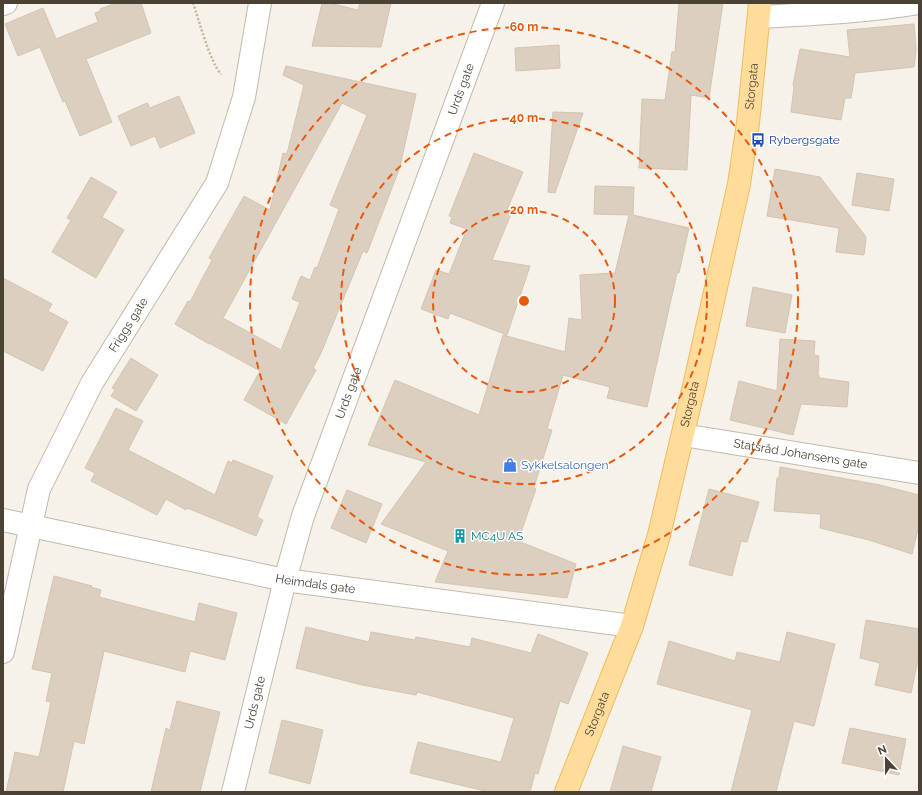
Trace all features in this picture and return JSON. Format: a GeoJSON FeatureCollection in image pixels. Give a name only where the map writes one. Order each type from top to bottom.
{"type":"FeatureCollection","features":[{"type":"Feature","properties":{"kind":"main road","name":"Storgata"},"geometry":{"type":"LineString","coordinates":[[566,792],[632,626],[659,535],[739,184],[748,123],[760,10]]}},
{"type":"Feature","properties":{"kind":"street","name":"Friggs gate"},"geometry":{"type":"LineString","coordinates":[[3,652],[39,490],[92,383],[217,183],[244,97],[260,3]]}},
{"type":"Feature","properties":{"kind":"street","name":"Urds gate"},"geometry":{"type":"LineString","coordinates":[[233,792],[285,580],[303,516],[493,3]]}},
{"type":"Feature","properties":{"kind":"street"},"geometry":{"type":"LineString","coordinates":[[760,10],[841,12],[892,8],[919,3]]}},
{"type":"Feature","properties":{"kind":"street","name":"Statsråd Johansens gate"},"geometry":{"type":"LineString","coordinates":[[683,435],[919,473]]}},
{"type":"Feature","properties":{"kind":"street","name":"Heimdals gate"},"geometry":{"type":"LineString","coordinates":[[3,520],[285,580],[632,626]]}},
{"type":"Feature","properties":{"kind":"path"},"geometry":{"type":"LineString","coordinates":[[193,3],[217,70],[244,97]]}},
{"type":"Feature","properties":{"kind":"building"},"geometry":{"type":"Polygon","coordinates":[[[116,3],[141,3],[151,33],[86,59],[112,122],[80,136],[65,101],[63,102],[40,47],[18,56],[5,24],[43,8],[56,39],[98,22],[95,13],[101,11],[100,9],[116,3]]]}},
{"type":"Feature","properties":{"kind":"building"},"geometry":{"type":"Polygon","coordinates":[[[322,3],[329,3],[358,10],[360,3],[391,3],[381,47],[312,46],[322,3]]]}},
{"type":"Feature","properties":{"kind":"building"},"geometry":{"type":"Polygon","coordinates":[[[679,3],[723,3],[709,98],[691,95],[687,170],[639,168],[642,99],[665,100],[672,52],[675,52],[679,3]]]}},
{"type":"Feature","properties":{"kind":"building"},"geometry":{"type":"Polygon","coordinates":[[[914,24],[916,50],[914,67],[855,73],[851,98],[845,98],[841,120],[791,112],[793,85],[800,49],[850,57],[847,30],[914,24]]]}},
{"type":"Feature","properties":{"kind":"building"},"geometry":{"type":"Polygon","coordinates":[[[559,45],[560,68],[516,71],[515,48],[559,45]]]}},
{"type":"Feature","properties":{"kind":"building"},"geometry":{"type":"Polygon","coordinates":[[[286,66],[416,94],[400,167],[367,253],[363,251],[321,353],[313,368],[316,370],[286,424],[244,400],[260,371],[175,324],[188,301],[190,302],[212,260],[209,258],[244,196],[270,210],[283,153],[287,154],[304,85],[283,75],[286,66]],[[342,103],[223,318],[281,350],[300,302],[292,299],[301,276],[310,280],[315,267],[317,268],[339,209],[330,205],[367,115],[342,103]]]}},
{"type":"Feature","properties":{"kind":"building"},"geometry":{"type":"Polygon","coordinates":[[[179,96],[195,133],[160,148],[155,136],[131,146],[118,116],[147,103],[150,108],[179,96]]]}},
{"type":"Feature","properties":{"kind":"building"},"geometry":{"type":"Polygon","coordinates":[[[553,112],[583,113],[555,193],[548,192],[553,112]]]}},
{"type":"Feature","properties":{"kind":"building"},"geometry":{"type":"Polygon","coordinates":[[[474,153],[523,172],[506,212],[511,214],[492,260],[530,266],[507,335],[450,313],[448,319],[421,309],[436,270],[449,274],[467,229],[450,223],[452,217],[449,216],[474,153]]]}},
{"type":"Feature","properties":{"kind":"building"},"geometry":{"type":"Polygon","coordinates":[[[775,169],[820,177],[866,237],[864,255],[836,252],[839,228],[767,216],[775,169]]]}},
{"type":"Feature","properties":{"kind":"building"},"geometry":{"type":"Polygon","coordinates":[[[857,173],[894,179],[889,211],[852,205],[857,173]]]}},
{"type":"Feature","properties":{"kind":"building"},"geometry":{"type":"Polygon","coordinates":[[[91,177],[117,192],[102,217],[124,230],[96,278],[52,252],[71,220],[67,218],[91,177]]]}},
{"type":"Feature","properties":{"kind":"building"},"geometry":{"type":"Polygon","coordinates":[[[595,186],[634,187],[633,215],[689,228],[679,273],[677,273],[647,407],[607,398],[610,387],[563,375],[547,429],[552,430],[534,487],[536,489],[518,541],[576,564],[567,598],[435,582],[448,551],[381,524],[426,462],[368,445],[395,380],[479,415],[503,335],[565,352],[569,318],[582,320],[580,275],[615,273],[629,215],[594,214],[595,186]]]}},
{"type":"Feature","properties":{"kind":"building"},"geometry":{"type":"Polygon","coordinates":[[[3,278],[52,304],[48,311],[68,322],[43,371],[3,351],[3,278]]]}},
{"type":"Feature","properties":{"kind":"building"},"geometry":{"type":"Polygon","coordinates":[[[753,287],[792,295],[785,333],[746,326],[753,287]]]}},
{"type":"Feature","properties":{"kind":"building"},"geometry":{"type":"Polygon","coordinates":[[[780,339],[815,341],[814,355],[819,356],[819,378],[849,382],[847,407],[801,404],[793,435],[730,420],[739,381],[777,391],[780,339]]]}},
{"type":"Feature","properties":{"kind":"building"},"geometry":{"type":"Polygon","coordinates":[[[131,358],[158,375],[136,411],[111,396],[115,390],[112,388],[131,358]]]}},
{"type":"Feature","properties":{"kind":"building"},"geometry":{"type":"Polygon","coordinates":[[[116,408],[143,421],[128,450],[215,495],[228,461],[232,463],[233,460],[273,476],[257,517],[263,520],[256,536],[187,508],[186,510],[166,499],[157,515],[91,481],[95,473],[85,468],[116,408]]]}},
{"type":"Feature","properties":{"kind":"building"},"geometry":{"type":"Polygon","coordinates":[[[780,467],[880,485],[919,495],[919,525],[912,554],[869,540],[820,528],[821,514],[774,511],[777,478],[779,478],[780,467]]]}},
{"type":"Feature","properties":{"kind":"building"},"geometry":{"type":"Polygon","coordinates":[[[709,489],[759,502],[747,542],[741,541],[732,576],[689,565],[709,489]]]}},
{"type":"Feature","properties":{"kind":"building"},"geometry":{"type":"Polygon","coordinates":[[[347,490],[382,504],[366,543],[331,528],[347,490]]]}},
{"type":"Feature","properties":{"kind":"building"},"geometry":{"type":"Polygon","coordinates":[[[54,576],[92,586],[91,587],[101,590],[99,597],[195,622],[199,603],[237,613],[225,660],[190,651],[185,672],[104,651],[84,744],[74,741],[63,792],[6,792],[15,752],[39,757],[51,702],[46,701],[52,673],[32,669],[54,576]]]}},
{"type":"Feature","properties":{"kind":"building"},"geometry":{"type":"Polygon","coordinates":[[[866,620],[919,629],[919,655],[911,693],[875,685],[880,663],[860,658],[866,620]]]}},
{"type":"Feature","properties":{"kind":"building"},"geometry":{"type":"Polygon","coordinates":[[[306,627],[369,642],[371,632],[415,640],[416,637],[470,647],[472,638],[531,653],[538,634],[588,653],[568,704],[560,701],[538,774],[535,773],[530,792],[489,792],[410,773],[418,742],[501,762],[514,718],[417,692],[416,695],[362,685],[296,668],[306,627]]]}},
{"type":"Feature","properties":{"kind":"building"},"geometry":{"type":"Polygon","coordinates":[[[787,632],[835,644],[814,726],[794,721],[776,792],[731,792],[752,710],[657,684],[669,641],[735,661],[737,652],[780,662],[787,632]]]}},
{"type":"Feature","properties":{"kind":"building"},"geometry":{"type":"Polygon","coordinates":[[[177,701],[220,712],[200,792],[151,792],[166,728],[170,730],[177,701]]]}},
{"type":"Feature","properties":{"kind":"building"},"geometry":{"type":"Polygon","coordinates":[[[282,720],[323,730],[310,784],[269,773],[282,720]]]}},
{"type":"Feature","properties":{"kind":"building"},"geometry":{"type":"Polygon","coordinates":[[[850,728],[906,739],[899,775],[842,763],[850,728]]]}},
{"type":"Feature","properties":{"kind":"building"},"geometry":{"type":"Polygon","coordinates":[[[623,746],[661,757],[651,792],[610,792],[623,746]]]}},
{"type":"Feature","properties":{"kind":"place","name":"Rybergsgate"},"geometry":{"type":"Point","coordinates":[758,140]}},
{"type":"Feature","properties":{"kind":"place","name":"Sykkelsalongen"},"geometry":{"type":"Point","coordinates":[510,465]}},
{"type":"Feature","properties":{"kind":"place","name":"MC4U AS"},"geometry":{"type":"Point","coordinates":[460,536]}}]}
